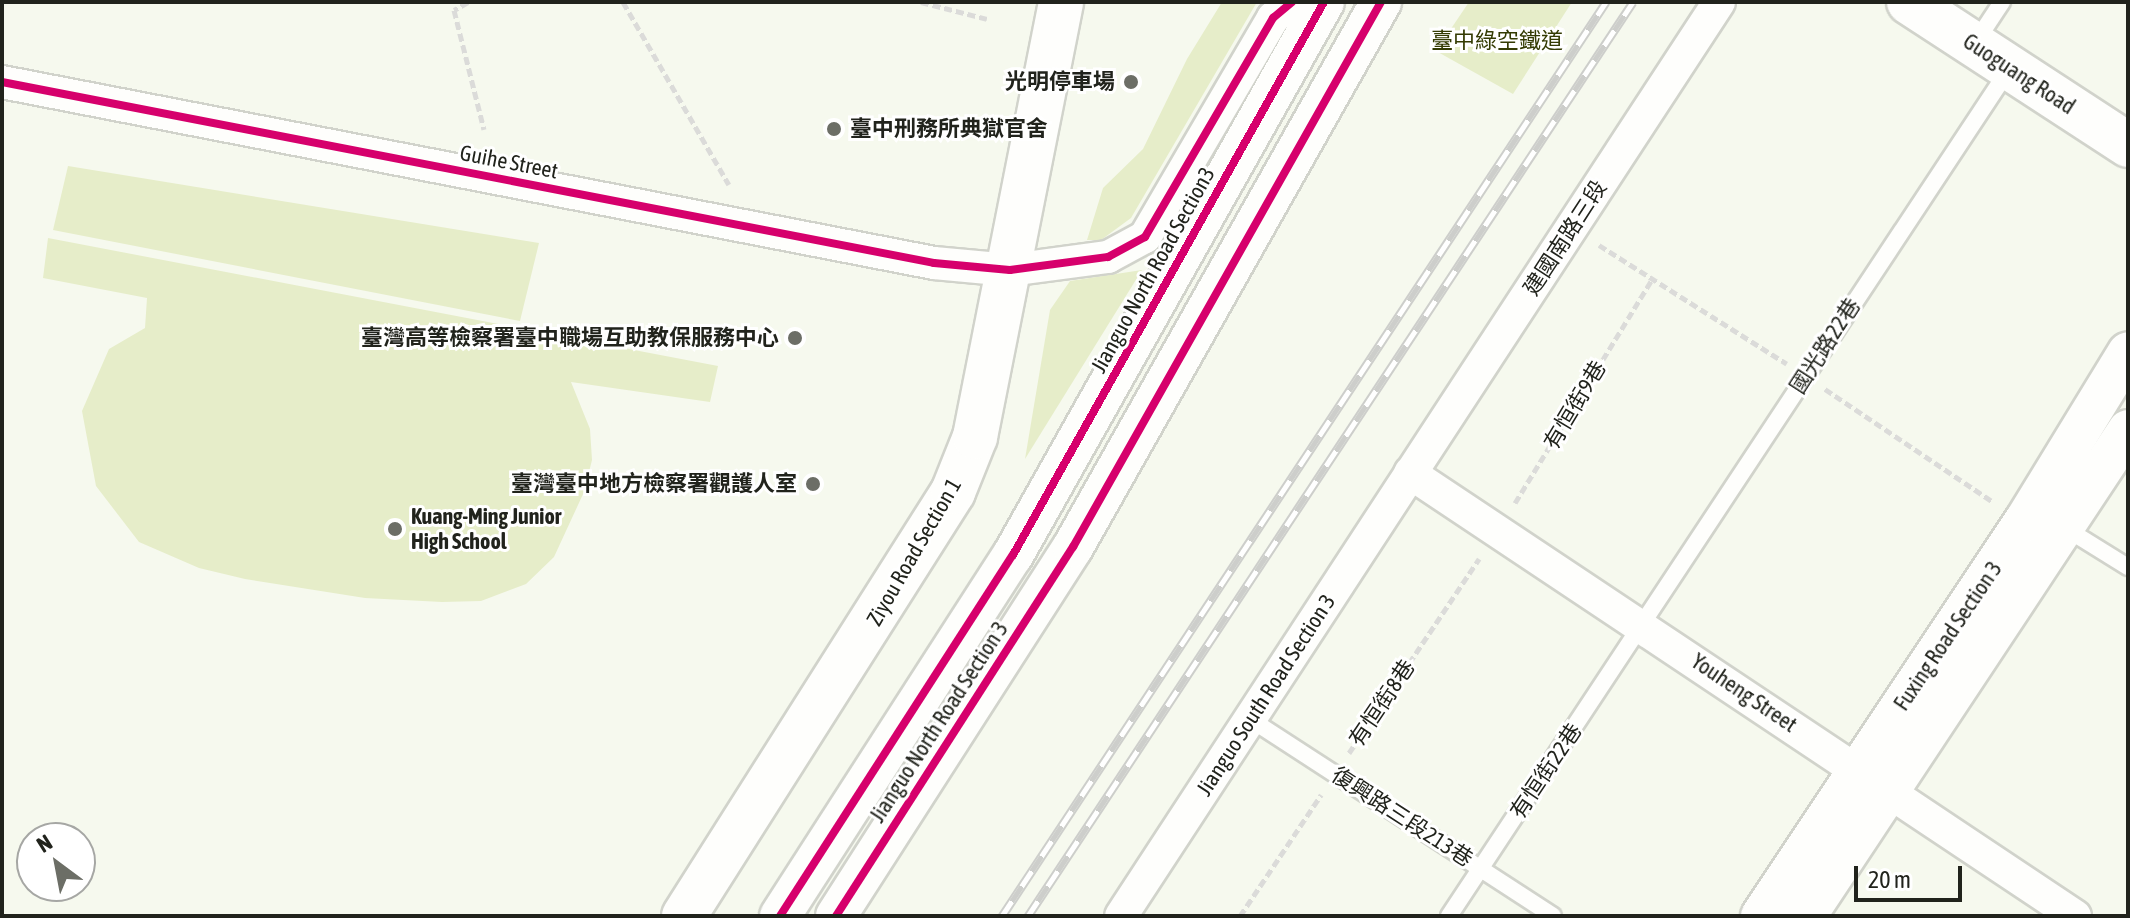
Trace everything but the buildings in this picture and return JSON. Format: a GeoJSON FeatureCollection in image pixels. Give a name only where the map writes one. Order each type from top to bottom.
{"type":"FeatureCollection","features":[{"type":"Feature","properties":{"kind":"main road","name":"Ziyou Road Section 1"},"geometry":{"type":"LineString","coordinates":[[684,916],[953,492],[975,437],[1061,2]]}},
{"type":"Feature","properties":{"kind":"main road","name":"Guoguang Road"},"geometry":{"type":"LineString","coordinates":[[1909,2],[2128,145]]}},
{"type":"Feature","properties":{"kind":"street","name":"Guihe Street"},"geometry":{"type":"LineString","coordinates":[[2,82],[934,263],[1010,270],[1108,257],[1145,237],[1273,18],[1292,2]]}},
{"type":"Feature","properties":{"kind":"street","name":"Jianguo North Road Section3"},"geometry":{"type":"LineString","coordinates":[[780,916],[1013,555],[1324,2]]}},
{"type":"Feature","properties":{"kind":"street"},"geometry":{"type":"LineString","coordinates":[[836,916],[1073,547],[1381,2]]}},
{"type":"Feature","properties":{"kind":"street","name":"建國南路三段"},"geometry":{"type":"LineString","coordinates":[[1410,473],[1719,2]]}},
{"type":"Feature","properties":{"kind":"street","name":"Fuxing Road Section 3"},"geometry":{"type":"LineString","coordinates":[[1806,916],[1872,781],[2128,352]]}},
{"type":"Feature","properties":{"kind":"street","name":"Fuxing Road Section 3"},"geometry":{"type":"LineString","coordinates":[[1761,916],[1872,781],[2064,527],[2128,430]]}},
{"type":"Feature","properties":{"kind":"street","name":"Youheng Street"},"geometry":{"type":"LineString","coordinates":[[1410,473],[2075,916]]}},
{"type":"Feature","properties":{"kind":"street","name":"Jianguo South Road Section 3"},"geometry":{"type":"LineString","coordinates":[[1121,916],[1410,473]]}},
{"type":"Feature","properties":{"kind":"lane","name":"國光路22巷"},"geometry":{"type":"LineString","coordinates":[[1643,626],[1992,56],[2002,2]]}},
{"type":"Feature","properties":{"kind":"lane"},"geometry":{"type":"LineString","coordinates":[[2064,527],[2128,567]]}},
{"type":"Feature","properties":{"kind":"lane","name":"有恒街22巷"},"geometry":{"type":"LineString","coordinates":[[1449,916],[1643,626]]}},
{"type":"Feature","properties":{"kind":"lane","name":"復興路三段213巷"},"geometry":{"type":"LineString","coordinates":[[1250,719],[1553,916]]}},
{"type":"Feature","properties":{"kind":"path"},"geometry":{"type":"LineString","coordinates":[[468,2],[454,10],[484,129]]}},
{"type":"Feature","properties":{"kind":"path"},"geometry":{"type":"LineString","coordinates":[[623,2],[729,185]]}},
{"type":"Feature","properties":{"kind":"path"},"geometry":{"type":"LineString","coordinates":[[921,2],[987,19]]}},
{"type":"Feature","properties":{"kind":"green space"},"geometry":{"type":"Polygon","coordinates":[[[1222,2],[1257,2],[1131,218],[1101,240],[1087,240],[1103,188],[1143,149],[1187,59],[1222,2]]]}},
{"type":"Feature","properties":{"kind":"green space","name":"臺中綠空鐵道"},"geometry":{"type":"Polygon","coordinates":[[[1469,2],[1572,2],[1513,94],[1436,51],[1469,2]]]}},
{"type":"Feature","properties":{"kind":"green space"},"geometry":{"type":"Polygon","coordinates":[[[68,166],[539,243],[520,321],[53,230],[68,166]]]}},
{"type":"Feature","properties":{"kind":"green space"},"geometry":{"type":"Polygon","coordinates":[[[48,238],[718,366],[710,402],[571,382],[590,429],[592,460],[584,492],[554,557],[526,584],[481,601],[442,602],[365,598],[245,579],[199,568],[139,542],[96,486],[82,411],[109,349],[145,328],[147,298],[43,278],[48,238]]]}},
{"type":"Feature","properties":{"kind":"green space"},"geometry":{"type":"Polygon","coordinates":[[[1142,270],[1025,459],[1050,310],[1070,281],[1142,270]]]}},
{"type":"Feature","properties":{"kind":"railway"},"geometry":{"type":"LineString","coordinates":[[1002,916],[1606,2]]}},
{"type":"Feature","properties":{"kind":"railway"},"geometry":{"type":"LineString","coordinates":[[1028,916],[1633,2]]}},
{"type":"Feature","properties":{"kind":"cycle path"},"geometry":{"type":"LineString","coordinates":[[2,82],[934,263],[1010,270],[1108,257],[1145,237],[1273,18],[1292,2]]}},
{"type":"Feature","properties":{"kind":"cycle path","name":"Jianguo North Road Section 3"},"geometry":{"type":"LineString","coordinates":[[780,916],[1013,555],[1324,2]]}},
{"type":"Feature","properties":{"kind":"cycle path","name":"Jianguo North Road Section 3"},"geometry":{"type":"LineString","coordinates":[[836,916],[1073,547],[1381,2]]}},
{"type":"Feature","properties":{"kind":"place","name":"光明停車場"},"geometry":{"type":"Point","coordinates":[1131,82]}},
{"type":"Feature","properties":{"kind":"place","name":"臺中刑務所典獄官舍"},"geometry":{"type":"Point","coordinates":[834,129]}},
{"type":"Feature","properties":{"kind":"place","name":"臺灣高等檢察署臺中職場互助教保服務中心"},"geometry":{"type":"Point","coordinates":[795,338]}},
{"type":"Feature","properties":{"kind":"place","name":"臺灣臺中地方檢察署觀護人室"},"geometry":{"type":"Point","coordinates":[813,484]}},
{"type":"Feature","properties":{"kind":"place","name":"Kuang-Ming Junior High School"},"geometry":{"type":"Point","coordinates":[395,529]}}]}
